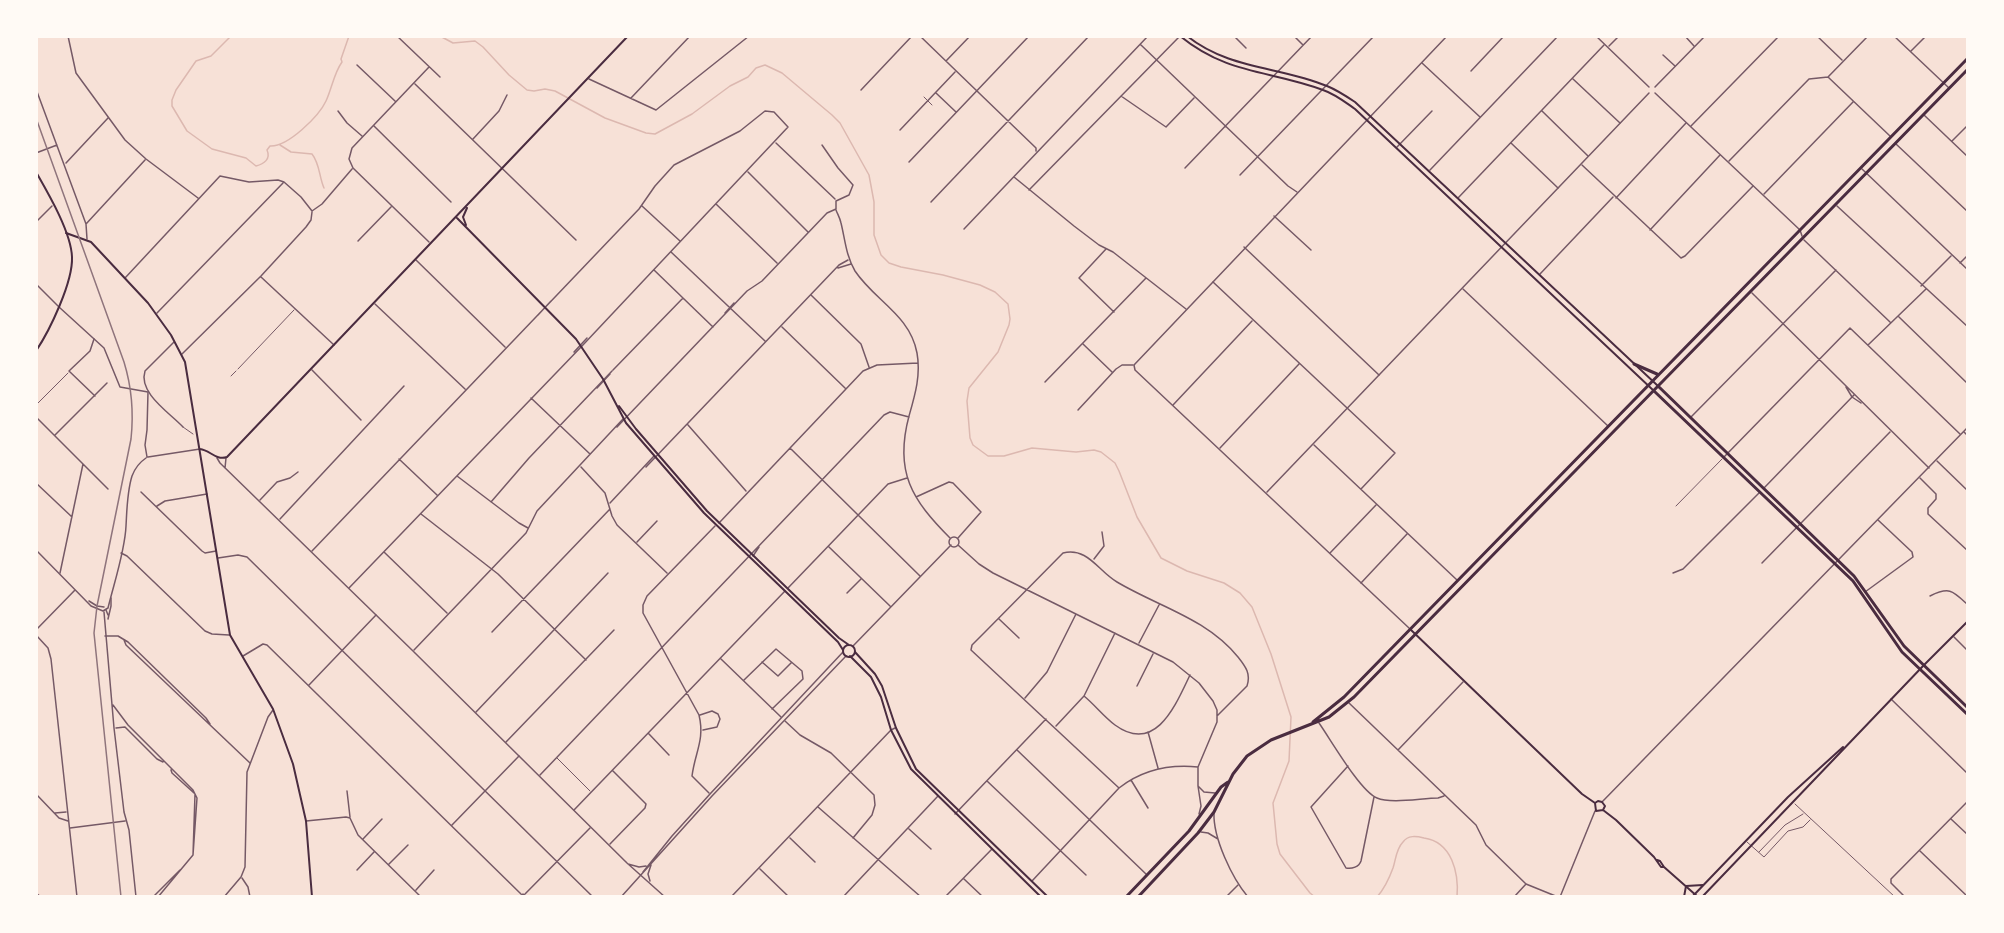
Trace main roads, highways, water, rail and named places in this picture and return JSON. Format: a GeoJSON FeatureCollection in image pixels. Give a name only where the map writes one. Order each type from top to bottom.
{"type":"FeatureCollection","features":[{"type":"Feature","properties":{"kind":"highway"},"geometry":{"type":"LineString","coordinates":[[1312,724],[1344,697],[1968,58]]}},
{"type":"Feature","properties":{"kind":"highway"},"geometry":{"type":"LineString","coordinates":[[1126,897],[1175,846],[1247,756],[1271,740],[1318,723],[1348,703],[1968,69]]}},
{"type":"Feature","properties":{"kind":"highway"},"geometry":{"type":"LineString","coordinates":[[1680,352],[1695,349]]}},
{"type":"Feature","properties":{"kind":"highway"},"geometry":{"type":"LineString","coordinates":[[1634,364],[1657,375]]}},
{"type":"Feature","properties":{"kind":"highway"},"geometry":{"type":"LineString","coordinates":[[1658,386],[1682,414],[1690,418],[1725,456]]}},
{"type":"Feature","properties":{"kind":"highway"},"geometry":{"type":"LineString","coordinates":[[1654,391],[1682,414],[1780,508],[1864,593]]}},
{"type":"Feature","properties":{"kind":"highway"},"geometry":{"type":"LineString","coordinates":[[1575,458],[1582,464]]}},
{"type":"Feature","properties":{"kind":"highway"},"geometry":{"type":"LineString","coordinates":[[1798,526],[1854,576],[1902,652],[1968,716]]}},
{"type":"Feature","properties":{"kind":"highway"},"geometry":{"type":"LineString","coordinates":[[1501,535],[1507,541]]}},
{"type":"Feature","properties":{"kind":"highway"},"geometry":{"type":"LineString","coordinates":[[1472,565],[1478,571]]}},
{"type":"Feature","properties":{"kind":"highway"},"geometry":{"type":"LineString","coordinates":[[1896,640],[1967,707],[1963,711]]}},
{"type":"Feature","properties":{"kind":"highway"},"geometry":{"type":"LineString","coordinates":[[1138,897],[1198,833],[1214,812],[1227,789],[1228,782]]}},
{"type":"Feature","properties":{"kind":"highway"},"geometry":{"type":"LineString","coordinates":[[1175,846],[1180,852]]}},
{"type":"Feature","properties":{"kind":"main road"},"geometry":{"type":"LineString","coordinates":[[200,449],[207,450],[217,458],[227,457],[628,36]]}},
{"type":"Feature","properties":{"kind":"main road"},"geometry":{"type":"LineString","coordinates":[[1180,36],[1198,50],[1220,61],[1322,89],[1367,119],[1654,391]]}},
{"type":"Feature","properties":{"kind":"main road"},"geometry":{"type":"LineString","coordinates":[[1187,36],[1205,49],[1231,61],[1326,86],[1355,102],[1658,386]]}},
{"type":"Feature","properties":{"kind":"main road"},"geometry":{"type":"LineString","coordinates":[[36,172],[66,233],[72,258],[59,306],[36,351]]}},
{"type":"Feature","properties":{"kind":"main road"},"geometry":{"type":"LineString","coordinates":[[467,228],[463,216],[470,203]]}},
{"type":"Feature","properties":{"kind":"main road"},"geometry":{"type":"LineString","coordinates":[[456,218],[502,262],[581,345],[604,380],[625,419],[717,523],[871,677],[881,697],[891,730],[911,770],[955,814],[1048,897]]}},
{"type":"Feature","properties":{"kind":"main road"},"geometry":{"type":"LineString","coordinates":[[66,233],[86,239],[156,314],[182,354],[188,373],[230,635],[273,709],[293,764],[306,821],[312,897]]}},
{"type":"Feature","properties":{"kind":"main road"},"geometry":{"type":"LineString","coordinates":[[1527,270],[1531,266]]}},
{"type":"Feature","properties":{"kind":"main road"},"geometry":{"type":"LineString","coordinates":[[1547,289],[1551,285]]}},
{"type":"Feature","properties":{"kind":"main road"},"geometry":{"type":"LineString","coordinates":[[1595,334],[1599,331]]}},
{"type":"Feature","properties":{"kind":"main road"},"geometry":{"type":"LineString","coordinates":[[1606,344],[1609,341]]}},
{"type":"Feature","properties":{"kind":"main road"},"geometry":{"type":"LineString","coordinates":[[1622,359],[1625,356]]}},
{"type":"Feature","properties":{"kind":"main road"},"geometry":{"type":"LineString","coordinates":[[751,556],[788,588],[839,638],[853,646],[855,652],[875,674],[882,686],[896,728],[916,769],[1041,897]]}},
{"type":"Feature","properties":{"kind":"main road"},"geometry":{"type":"LineString","coordinates":[[1595,803],[1595,810],[1600,812],[1603,810],[1616,819],[1657,860],[1661,867],[1664,867],[1686,886],[1693,896],[1700,897],[1968,621]]}},
{"type":"Feature","properties":{"kind":"main road"},"geometry":{"type":"LineString","coordinates":[[1410,629],[1582,794],[1595,803],[1602,802],[1605,806],[1603,810]]}},
{"type":"Feature","properties":{"kind":"main road"},"geometry":{"type":"LineString","coordinates":[[846,654],[849,645]]}},
{"type":"Feature","properties":{"kind":"main road"},"geometry":{"type":"LineString","coordinates":[[846,654],[855,652]]}},
{"type":"Feature","properties":{"kind":"main road"},"geometry":{"type":"LineString","coordinates":[[1693,896],[1788,797],[1855,735]]}},
{"type":"Feature","properties":{"kind":"main road"},"geometry":{"type":"LineString","coordinates":[[1788,797],[1793,802]]}},
{"type":"Feature","properties":{"kind":"main road"},"geometry":{"type":"LineString","coordinates":[[1686,886],[1703,885]]}},
{"type":"Feature","properties":{"kind":"main road"},"geometry":{"type":"LineString","coordinates":[[1684,897],[1686,886]]}},
{"type":"Feature","properties":{"kind":"waterway"},"geometry":{"type":"LineString","coordinates":[[231,36],[211,56],[196,61],[176,90],[172,106],[187,131],[212,149],[246,158],[256,166],[266,161],[267,150],[270,146],[285,142],[294,136],[322,107],[342,62],[349,36]]}},
{"type":"Feature","properties":{"kind":"waterway"},"geometry":{"type":"LineString","coordinates":[[440,36],[453,43],[475,41],[527,90],[555,91],[605,118],[646,133],[655,134],[692,114],[730,86],[748,77],[756,68],[765,65],[782,73],[832,115],[840,123],[869,175],[874,202],[874,235],[881,255],[889,263],[901,267],[980,285],[995,292],[1008,304],[1009,325],[998,352],[969,388],[967,401],[970,438],[973,445],[988,456],[1004,456],[1032,448],[1101,452],[1115,463],[1137,517],[1161,558],[1187,571],[1224,583],[1240,593],[1252,607],[1271,654],[1291,717],[1289,761],[1273,803],[1277,844],[1280,854],[1315,897]]}},
{"type":"Feature","properties":{"kind":"waterway"},"geometry":{"type":"LineString","coordinates":[[280,145],[291,152],[312,154],[317,162],[324,188]]}},
{"type":"Feature","properties":{"kind":"waterway"},"geometry":{"type":"LineString","coordinates":[[1377,897],[1388,880],[1401,845],[1410,837],[1421,837],[1434,841],[1447,852],[1455,869],[1457,897]]}},
{"type":"Feature","properties":{"kind":"railway"},"geometry":{"type":"LineString","coordinates":[[36,118],[124,362],[132,400],[131,439],[97,606],[94,633],[121,897]]}}]}
